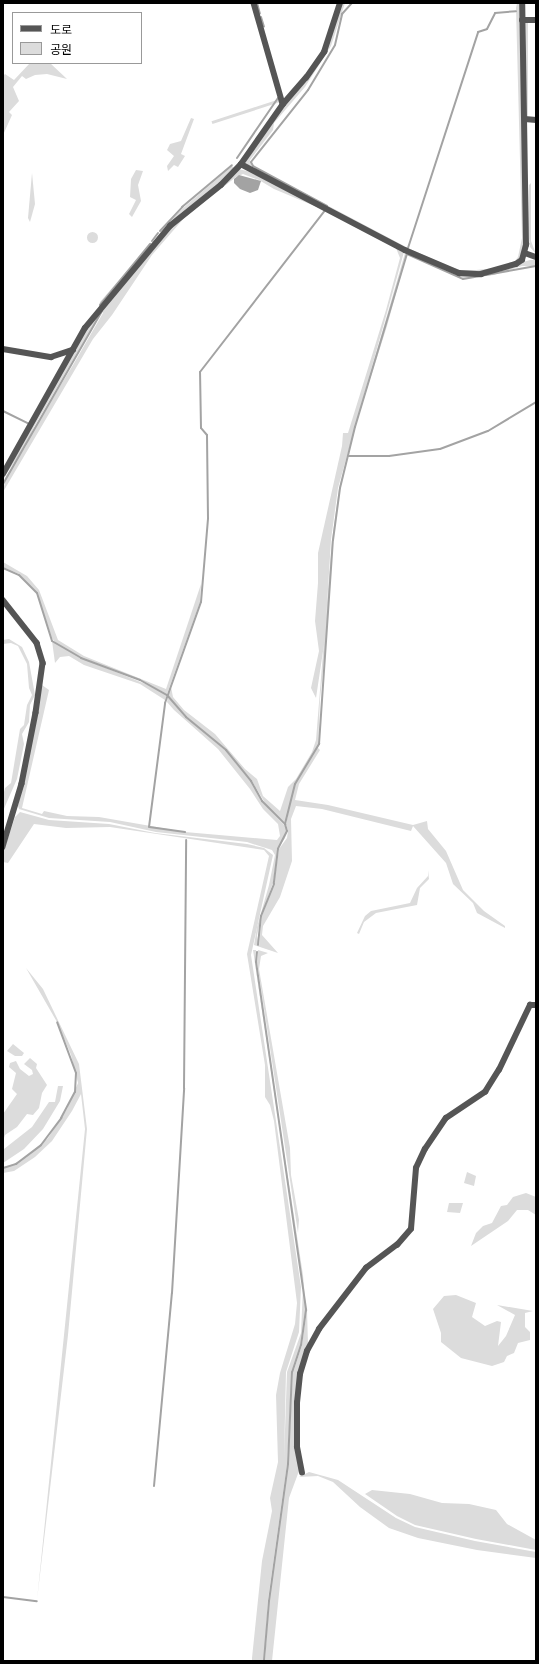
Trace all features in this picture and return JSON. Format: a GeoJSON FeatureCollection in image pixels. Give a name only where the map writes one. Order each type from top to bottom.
{"type":"FeatureCollection","features":[{"type":"Feature","properties":{"kind":"street"},"geometry":{"type":"LineString","coordinates":[[254,3],[283,104]]}},
{"type":"Feature","properties":{"kind":"street"},"geometry":{"type":"LineString","coordinates":[[3,474],[85,328],[155,242],[181,216],[221,185],[241,164],[283,104],[306,78],[324,52],[340,3]]}},
{"type":"Feature","properties":{"kind":"street"},"geometry":{"type":"LineString","coordinates":[[241,164],[405,250],[459,273],[481,274],[501,270],[516,264],[525,253],[525,119],[522,3]]}},
{"type":"Feature","properties":{"kind":"street"},"geometry":{"type":"LineString","coordinates":[[522,20],[536,20]]}},
{"type":"Feature","properties":{"kind":"street"},"geometry":{"type":"LineString","coordinates":[[525,119],[536,120]]}},
{"type":"Feature","properties":{"kind":"street"},"geometry":{"type":"LineString","coordinates":[[525,253],[536,257]]}},
{"type":"Feature","properties":{"kind":"street"},"geometry":{"type":"LineString","coordinates":[[3,349],[52,357],[73,350]]}},
{"type":"Feature","properties":{"kind":"street"},"geometry":{"type":"LineString","coordinates":[[3,600],[37,642],[43,663],[36,713],[22,784],[5,836],[3,847]]}},
{"type":"Feature","properties":{"kind":"street"},"geometry":{"type":"LineString","coordinates":[[302,1473],[296,1447],[297,1403],[300,1374],[307,1351],[319,1329],[366,1268],[397,1245],[411,1228],[416,1168],[425,1149],[446,1118],[476,1100],[488,1087],[530,1005],[536,1005]]}},
{"type":"Feature","properties":{"kind":"green space"},"geometry":{"type":"Polygon","coordinates":[[[342,3],[345,3],[331,46],[305,87],[274,123],[273,130],[250,160],[251,165],[408,248],[448,266],[460,270],[496,268],[482,272],[461,272],[448,267],[403,247],[245,163],[282,106],[306,79],[325,52],[342,3]]]}},
{"type":"Feature","properties":{"kind":"green space"},"geometry":{"type":"Polygon","coordinates":[[[517,3],[521,3],[524,244],[521,257],[517,262],[500,267],[515,261],[518,257],[522,238],[516,8],[517,3]]]}},
{"type":"Feature","properties":{"kind":"green space"},"geometry":{"type":"Polygon","coordinates":[[[526,22],[528,22],[528,117],[526,117],[526,22]]]}},
{"type":"Feature","properties":{"kind":"green space"},"geometry":{"type":"Polygon","coordinates":[[[29,64],[51,64],[67,79],[47,74],[35,75],[26,79],[22,76],[13,87],[19,101],[9,112],[12,115],[3,135],[3,76],[5,74],[14,80],[29,64]]]}},
{"type":"Feature","properties":{"kind":"green space"},"geometry":{"type":"Polygon","coordinates":[[[280,99],[281,102],[212,124],[212,121],[280,99]]]}},
{"type":"Feature","properties":{"kind":"green space"},"geometry":{"type":"Polygon","coordinates":[[[191,118],[194,119],[181,154],[185,156],[178,167],[174,165],[168,171],[167,166],[174,156],[167,150],[170,144],[181,141],[191,118]]]}},
{"type":"Feature","properties":{"kind":"green space"},"geometry":{"type":"Polygon","coordinates":[[[232,166],[234,168],[219,184],[181,213],[161,231],[182,209],[232,166]]]}},
{"type":"Feature","properties":{"kind":"green space"},"geometry":{"type":"Polygon","coordinates":[[[239,169],[254,173],[404,252],[338,488],[331,540],[325,638],[316,698],[311,688],[319,651],[315,621],[318,583],[318,553],[342,446],[343,433],[348,433],[386,310],[400,258],[396,248],[324,210],[274,189],[259,180],[243,174],[236,177],[185,217],[152,255],[112,315],[93,339],[3,492],[6,476],[26,446],[35,427],[73,365],[103,313],[102,310],[34,427],[26,445],[5,476],[3,482],[3,477],[31,425],[90,323],[172,227],[239,169]]]}},
{"type":"Feature","properties":{"kind":"green space"},"geometry":{"type":"Polygon","coordinates":[[[136,170],[143,171],[138,185],[141,201],[132,217],[129,214],[136,200],[130,197],[131,179],[136,170]]]}},
{"type":"Feature","properties":{"kind":"green space"},"geometry":{"type":"Polygon","coordinates":[[[32,173],[35,204],[30,222],[28,218],[32,173]]]}},
{"type":"Feature","properties":{"kind":"green space"},"geometry":{"type":"Polygon","coordinates":[[[531,183],[531,241],[536,254],[530,247],[528,229],[529,185],[531,183]]]}},
{"type":"Feature","properties":{"kind":"green space"},"geometry":{"type":"Polygon","coordinates":[[[92,231],[96,233],[98,237],[96,241],[92,243],[88,241],[86,237],[88,233],[92,231]]]}},
{"type":"Feature","properties":{"kind":"green space"},"geometry":{"type":"Polygon","coordinates":[[[150,244],[151,246],[99,308],[100,302],[150,244]]]}},
{"type":"Feature","properties":{"kind":"green space"},"geometry":{"type":"Polygon","coordinates":[[[405,253],[450,271],[482,274],[530,260],[536,260],[536,266],[522,266],[494,275],[463,278],[407,254],[387,326],[355,427],[340,488],[333,540],[326,643],[320,699],[318,748],[320,750],[299,784],[295,800],[328,805],[413,825],[427,821],[428,829],[446,851],[463,890],[484,911],[505,926],[505,928],[477,913],[473,903],[453,884],[446,863],[413,826],[411,831],[322,809],[296,806],[291,819],[292,861],[280,897],[263,926],[262,935],[278,953],[254,945],[275,855],[272,850],[247,842],[156,832],[110,822],[49,818],[19,809],[18,806],[42,685],[49,690],[22,808],[42,814],[44,811],[67,816],[99,817],[185,832],[277,840],[280,836],[278,824],[263,809],[250,789],[218,749],[167,702],[168,696],[186,717],[226,751],[251,782],[262,802],[287,828],[285,838],[278,848],[273,883],[261,916],[257,936],[259,946],[262,916],[274,884],[279,849],[287,838],[288,831],[286,824],[293,792],[285,823],[268,808],[252,781],[226,750],[186,716],[168,695],[171,687],[173,697],[184,710],[215,734],[245,769],[257,779],[263,796],[280,811],[288,787],[296,779],[312,752],[316,740],[332,540],[339,488],[355,426],[405,253]]]}},
{"type":"Feature","properties":{"kind":"green space"},"geometry":{"type":"Polygon","coordinates":[[[3,562],[27,576],[39,590],[58,640],[84,656],[166,689],[201,584],[200,602],[167,694],[140,680],[86,659],[57,645],[52,638],[37,593],[19,574],[3,567],[3,562]]]}},
{"type":"Feature","properties":{"kind":"green space"},"geometry":{"type":"Polygon","coordinates":[[[9,639],[22,647],[29,662],[35,695],[30,705],[29,722],[22,734],[24,744],[17,779],[3,811],[3,796],[5,788],[11,783],[20,729],[24,725],[27,705],[32,695],[29,688],[27,664],[18,646],[11,643],[3,644],[3,640],[9,639]]]}},
{"type":"Feature","properties":{"kind":"green space"},"geometry":{"type":"Polygon","coordinates":[[[52,641],[81,658],[153,687],[167,695],[165,700],[140,684],[84,665],[69,656],[60,657],[55,663],[52,641]]]}},
{"type":"Feature","properties":{"kind":"green space"},"geometry":{"type":"Polygon","coordinates":[[[20,812],[49,820],[109,824],[155,833],[247,844],[264,848],[273,855],[251,955],[301,1287],[299,1332],[286,1372],[284,1459],[287,1372],[301,1333],[303,1287],[253,950],[256,950],[255,962],[303,1275],[306,1310],[301,1344],[292,1372],[287,1464],[268,1600],[264,1661],[252,1661],[252,1658],[262,1561],[272,1511],[270,1498],[278,1462],[276,1395],[280,1373],[295,1324],[297,1303],[274,1121],[270,1105],[265,1097],[265,1065],[247,954],[269,856],[264,850],[110,827],[66,828],[34,824],[8,863],[3,862],[3,853],[15,817],[20,812]]]}},
{"type":"Feature","properties":{"kind":"green space"},"geometry":{"type":"Polygon","coordinates":[[[428,870],[429,879],[420,888],[417,905],[376,913],[364,922],[359,934],[357,933],[365,916],[371,911],[410,903],[417,888],[428,876],[428,870]]]}},
{"type":"Feature","properties":{"kind":"green space"},"geometry":{"type":"Polygon","coordinates":[[[258,950],[268,953],[261,956],[259,969],[290,1148],[291,1175],[299,1220],[298,1233],[257,962],[258,950]]]}},
{"type":"Feature","properties":{"kind":"green space"},"geometry":{"type":"Polygon","coordinates":[[[26,968],[43,989],[79,1064],[87,1129],[68,1335],[37,1600],[85,1129],[81,1094],[72,1111],[52,1141],[35,1157],[14,1171],[3,1173],[3,1169],[23,1159],[48,1138],[67,1109],[78,1083],[71,1055],[57,1022],[26,968]]]}},
{"type":"Feature","properties":{"kind":"green space"},"geometry":{"type":"Polygon","coordinates":[[[13,1044],[24,1053],[22,1056],[15,1056],[7,1051],[13,1044]]]}},
{"type":"Feature","properties":{"kind":"green space"},"geometry":{"type":"Polygon","coordinates":[[[30,1058],[37,1064],[36,1068],[47,1085],[42,1093],[39,1108],[33,1115],[27,1114],[17,1127],[5,1135],[3,1141],[3,1114],[17,1094],[12,1089],[16,1073],[9,1067],[10,1063],[16,1061],[20,1069],[29,1076],[33,1074],[32,1070],[24,1064],[30,1058]]]}},
{"type":"Feature","properties":{"kind":"green space"},"geometry":{"type":"Polygon","coordinates":[[[58,1086],[63,1086],[60,1101],[43,1129],[24,1149],[3,1163],[4,1149],[32,1127],[49,1102],[55,1102],[58,1086]]]}},
{"type":"Feature","properties":{"kind":"green space"},"geometry":{"type":"Polygon","coordinates":[[[467,1172],[476,1176],[474,1186],[464,1183],[467,1172]]]}},
{"type":"Feature","properties":{"kind":"green space"},"geometry":{"type":"Polygon","coordinates":[[[526,1193],[536,1197],[536,1215],[528,1210],[517,1210],[508,1221],[471,1246],[476,1233],[483,1226],[492,1223],[501,1206],[507,1205],[513,1197],[526,1193]]]}},
{"type":"Feature","properties":{"kind":"green space"},"geometry":{"type":"Polygon","coordinates":[[[449,1203],[463,1203],[460,1213],[447,1212],[449,1203]]]}},
{"type":"Feature","properties":{"kind":"green space"},"geometry":{"type":"Polygon","coordinates":[[[456,1295],[476,1303],[472,1317],[485,1326],[497,1321],[501,1322],[498,1346],[506,1336],[515,1315],[497,1305],[533,1311],[525,1313],[525,1327],[530,1332],[530,1340],[518,1343],[514,1353],[507,1356],[504,1362],[492,1366],[461,1358],[441,1342],[441,1333],[433,1309],[444,1296],[456,1295]]]}},
{"type":"Feature","properties":{"kind":"green space"},"geometry":{"type":"Polygon","coordinates":[[[307,1310],[308,1344],[299,1373],[299,1471],[289,1498],[272,1661],[265,1661],[269,1601],[288,1464],[293,1373],[302,1345],[307,1310]]]}},
{"type":"Feature","properties":{"kind":"green space"},"geometry":{"type":"Polygon","coordinates":[[[309,1472],[338,1480],[396,1518],[415,1527],[475,1541],[536,1552],[536,1558],[477,1550],[418,1538],[389,1528],[360,1507],[333,1482],[318,1476],[299,1477],[309,1472]]]}},
{"type":"Feature","properties":{"kind":"green space"},"geometry":{"type":"Polygon","coordinates":[[[372,1490],[410,1494],[442,1503],[469,1504],[496,1510],[507,1524],[536,1540],[536,1550],[476,1539],[415,1525],[397,1516],[365,1494],[372,1490]]]}},
{"type":"Feature","properties":{"kind":"shaded area"},"geometry":{"type":"Polygon","coordinates":[[[239,175],[261,181],[258,190],[250,193],[240,189],[234,183],[234,179],[239,175]]]}},
{"type":"Feature","properties":{"kind":"waterway"},"geometry":{"type":"LineString","coordinates":[[257,3],[260,14]]}},
{"type":"Feature","properties":{"kind":"waterway"},"geometry":{"type":"LineString","coordinates":[[327,206],[253,166],[251,162],[308,90],[335,45],[342,14],[352,3]]}},
{"type":"Feature","properties":{"kind":"waterway"},"geometry":{"type":"LineString","coordinates":[[408,248],[478,32],[487,29],[495,13],[516,11]]}},
{"type":"Feature","properties":{"kind":"waterway"},"geometry":{"type":"LineString","coordinates":[[261,17],[264,27]]}},
{"type":"Feature","properties":{"kind":"waterway"},"geometry":{"type":"LineString","coordinates":[[237,158],[278,98]]}},
{"type":"Feature","properties":{"kind":"waterway"},"geometry":{"type":"LineString","coordinates":[[160,231],[182,207],[232,165]]}},
{"type":"Feature","properties":{"kind":"waterway"},"geometry":{"type":"LineString","coordinates":[[185,832],[149,827],[165,703],[201,602],[208,518],[207,435],[201,428],[200,372],[325,210]]}},
{"type":"Feature","properties":{"kind":"waterway"},"geometry":{"type":"LineString","coordinates":[[152,241],[158,233]]}},
{"type":"Feature","properties":{"kind":"waterway"},"geometry":{"type":"LineString","coordinates":[[100,305],[150,244]]}},
{"type":"Feature","properties":{"kind":"waterway"},"geometry":{"type":"LineString","coordinates":[[285,824],[295,784],[319,744],[333,540],[340,488],[355,427],[407,254],[463,279],[536,266]]}},
{"type":"Feature","properties":{"kind":"waterway"},"geometry":{"type":"LineString","coordinates":[[3,484],[102,311]]}},
{"type":"Feature","properties":{"kind":"waterway"},"geometry":{"type":"LineString","coordinates":[[348,456],[389,456],[440,449],[488,431],[536,402]]}},
{"type":"Feature","properties":{"kind":"waterway"},"geometry":{"type":"LineString","coordinates":[[3,411],[28,423]]}},
{"type":"Feature","properties":{"kind":"waterway"},"geometry":{"type":"LineString","coordinates":[[3,568],[19,575],[37,593],[52,641],[81,658],[140,680],[167,695],[186,717],[226,750],[251,781],[262,801],[285,824],[287,831],[278,849],[274,884],[261,916],[258,945]]}},
{"type":"Feature","properties":{"kind":"waterway"},"geometry":{"type":"LineString","coordinates":[[154,1486],[172,1293],[184,1088],[186,840]]}},
{"type":"Feature","properties":{"kind":"waterway"},"geometry":{"type":"LineString","coordinates":[[257,952],[256,962],[306,1310],[301,1345],[292,1372],[288,1464],[269,1601],[264,1661]]}},
{"type":"Feature","properties":{"kind":"waterway"},"geometry":{"type":"LineString","coordinates":[[3,1168],[16,1164],[41,1145],[61,1118],[75,1092],[76,1073],[57,1022]]}},
{"type":"Feature","properties":{"kind":"waterway"},"geometry":{"type":"LineString","coordinates":[[3,1597],[37,1601]]}}]}
